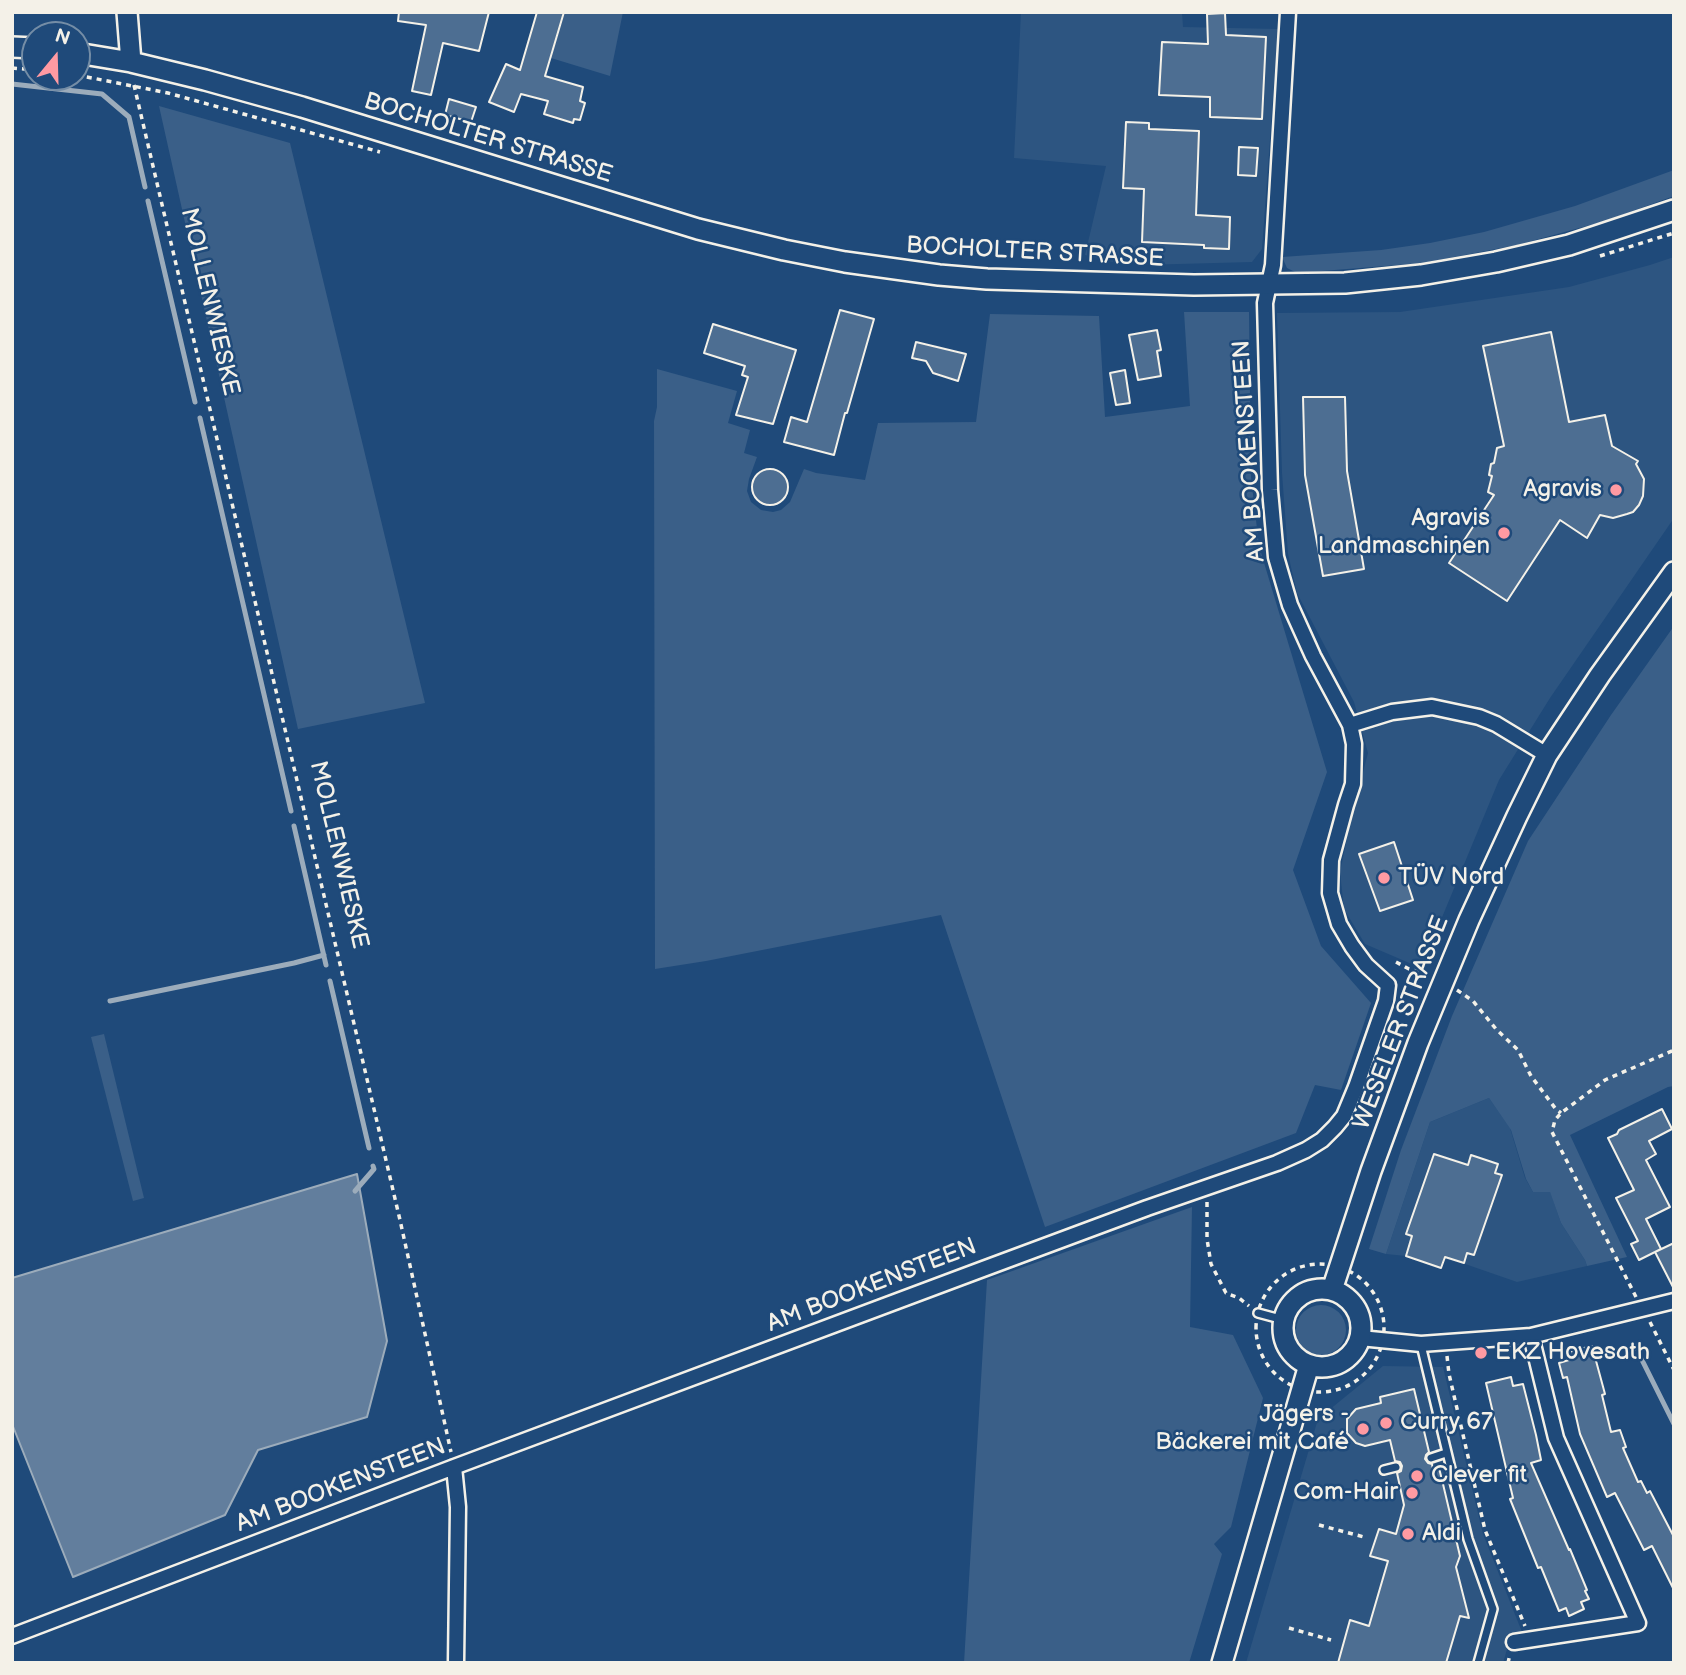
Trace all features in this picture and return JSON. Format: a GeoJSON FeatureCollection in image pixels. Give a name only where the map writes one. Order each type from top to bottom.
{"type":"FeatureCollection","features":[{"type":"Feature","properties":{"kind":"main road"},"geometry":{"type":"LineString","coordinates":[[127,12],[131,62]]}},
{"type":"Feature","properties":{"kind":"main road","name":"BOCHOLTER STRASSE"},"geometry":{"type":"LineString","coordinates":[[91,55],[205,80],[302,107],[698,229],[808,255],[887,269],[987,279],[1182,285],[1345,283],[1387,279],[1496,262],[1569,245],[1674,209]]}},
{"type":"Feature","properties":{"kind":"main road","name":"WESELER STRASSE"},"geometry":{"type":"LineString","coordinates":[[1332,1290],[1371,1171],[1418,1043],[1493,867],[1547,755],[1674,572]]}},
{"type":"Feature","properties":{"kind":"main road"},"geometry":{"type":"LineString","coordinates":[[1320,1289],[1332,1290],[1353,1303],[1362,1326],[1360,1338],[1355,1350],[1335,1365],[1309,1365],[1290,1351],[1285,1341],[1284,1320],[1297,1297],[1320,1289]]}},
{"type":"Feature","properties":{"kind":"main road"},"geometry":{"type":"LineString","coordinates":[[1222,1663],[1309,1365]]}},
{"type":"Feature","properties":{"kind":"street","name":"AM BOOKENSTEEN"},"geometry":{"type":"LineString","coordinates":[[12,1636],[983,1269],[1277,1163],[1322,1140],[1344,1116],[1386,1001],[1388,985],[1366,965],[1352,946],[1339,924],[1330,893],[1331,860],[1353,783],[1354,744],[1350,725],[1313,656],[1290,605],[1276,558],[1270,490],[1264,322],[1273,265],[1288,12]]}},
{"type":"Feature","properties":{"kind":"street"},"geometry":{"type":"LineString","coordinates":[[1350,725],[1392,712],[1432,707],[1479,717],[1547,755]]}},
{"type":"Feature","properties":{"kind":"street"},"geometry":{"type":"LineString","coordinates":[[1360,1338],[1421,1344],[1531,1336],[1674,1301]]}},
{"type":"Feature","properties":{"kind":"street"},"geometry":{"type":"LineString","coordinates":[[1514,1642],[1638,1623],[1556,1438],[1531,1336]]}},
{"type":"Feature","properties":{"kind":"street"},"geometry":{"type":"LineString","coordinates":[[454,1467],[458,1507],[456,1663]]}},
{"type":"Feature","properties":{"kind":"lane"},"geometry":{"type":"LineString","coordinates":[[1258,1313],[1284,1320]]}},
{"type":"Feature","properties":{"kind":"lane"},"geometry":{"type":"LineString","coordinates":[[1421,1344],[1468,1539],[1493,1609],[1478,1663]]}},
{"type":"Feature","properties":{"kind":"lane"},"geometry":{"type":"LineString","coordinates":[[1431,1458],[1446,1453]]}},
{"type":"Feature","properties":{"kind":"lane"},"geometry":{"type":"LineString","coordinates":[[1384,1470],[1396,1467]]}},
{"type":"Feature","properties":{"kind":"path","name":"MOLLENWIESKE"},"geometry":{"type":"LineString","coordinates":[[131,62],[134,85],[391,1180],[454,1467]]}},
{"type":"Feature","properties":{"kind":"path"},"geometry":{"type":"LineString","coordinates":[[91,77],[205,103],[382,153]]}},
{"type":"Feature","properties":{"kind":"path"},"geometry":{"type":"LineString","coordinates":[[1595,258],[1674,233]]}},
{"type":"Feature","properties":{"kind":"path"},"geometry":{"type":"LineString","coordinates":[[1396,961],[1409,969],[1443,980],[1473,1001],[1518,1050],[1531,1076],[1561,1113]]}},
{"type":"Feature","properties":{"kind":"path"},"geometry":{"type":"LineString","coordinates":[[1674,1051],[1605,1080],[1561,1113],[1555,1120],[1552,1132],[1674,1370]]}},
{"type":"Feature","properties":{"kind":"path"},"geometry":{"type":"LineString","coordinates":[[1209,1186],[1206,1213],[1211,1264],[1226,1293],[1239,1298],[1258,1313]]}},
{"type":"Feature","properties":{"kind":"path"},"geometry":{"type":"LineString","coordinates":[[1317,1265],[1340,1267],[1354,1273],[1376,1296],[1384,1318],[1384,1341],[1378,1358],[1368,1373],[1354,1384],[1337,1391],[1320,1393],[1302,1390],[1278,1377],[1265,1360],[1257,1341],[1258,1313],[1263,1299],[1282,1276],[1296,1269],[1317,1265]]}},
{"type":"Feature","properties":{"kind":"path"},"geometry":{"type":"LineString","coordinates":[[1445,1343],[1449,1374],[1483,1522],[1529,1640]]}},
{"type":"Feature","properties":{"kind":"path"},"geometry":{"type":"LineString","coordinates":[[1320,1525],[1364,1537]]}},
{"type":"Feature","properties":{"kind":"path"},"geometry":{"type":"LineString","coordinates":[[1289,1628],[1331,1640]]}},
{"type":"Feature","properties":{"kind":"shaded area"},"geometry":{"type":"Polygon","coordinates":[[[565,12],[623,12],[610,76],[551,58],[565,12]]]}},
{"type":"Feature","properties":{"kind":"shaded area"},"geometry":{"type":"Polygon","coordinates":[[[1021,12],[1182,12],[1183,27],[1278,29],[1262,249],[1252,262],[1141,265],[1085,255],[1106,166],[1014,158],[1021,12]]]}},
{"type":"Feature","properties":{"kind":"shaded area"},"geometry":{"type":"Polygon","coordinates":[[[159,106],[290,143],[425,703],[298,729],[159,106]]]}},
{"type":"Feature","properties":{"kind":"shaded area"},"geometry":{"type":"Polygon","coordinates":[[[1674,170],[1674,196],[1605,221],[1517,245],[1423,263],[1297,273],[1287,268],[1282,257],[1381,250],[1484,232],[1575,206],[1674,170]]]}},
{"type":"Feature","properties":{"kind":"shaded area"},"geometry":{"type":"Polygon","coordinates":[[[1674,257],[1674,518],[1550,698],[1499,780],[1421,968],[1365,944],[1344,909],[1340,872],[1368,753],[1354,702],[1297,593],[1288,554],[1282,473],[1277,313],[1400,312],[1569,287],[1674,257]]]}},
{"type":"Feature","properties":{"kind":"shaded area"},"geometry":{"type":"Polygon","coordinates":[[[1184,312],[1249,312],[1251,477],[1259,546],[1327,772],[1293,870],[1321,946],[1371,1003],[1341,1090],[1315,1085],[1296,1133],[1045,1227],[941,915],[655,969],[654,421],[657,407],[657,369],[737,391],[728,423],[750,430],[744,453],[757,457],[747,491],[751,502],[761,510],[773,512],[781,510],[790,502],[804,469],[865,480],[878,423],[976,422],[990,314],[1099,316],[1105,417],[1190,406],[1184,312]]]}},
{"type":"Feature","properties":{"kind":"shaded area"},"geometry":{"type":"Polygon","coordinates":[[[1674,626],[1674,1086],[1570,1135],[1627,1257],[1587,1266],[1561,1223],[1550,1192],[1533,1192],[1526,1179],[1511,1130],[1489,1098],[1430,1122],[1386,1254],[1369,1249],[1401,1150],[1452,1016],[1528,841],[1611,715],[1674,626]]]}},
{"type":"Feature","properties":{"kind":"shaded area"},"geometry":{"type":"Polygon","coordinates":[[[104,1034],[144,1198],[133,1201],[91,1037],[104,1034]]]}},
{"type":"Feature","properties":{"kind":"shaded area"},"geometry":{"type":"Polygon","coordinates":[[[1489,1098],[1510,1128],[1525,1178],[1533,1192],[1550,1191],[1561,1223],[1587,1266],[1517,1282],[1445,1257],[1441,1268],[1406,1256],[1386,1254],[1430,1122],[1489,1098]]]}},
{"type":"Feature","properties":{"kind":"shaded area"},"geometry":{"type":"Polygon","coordinates":[[[357,1174],[387,1341],[367,1417],[258,1450],[225,1515],[73,1577],[12,1424],[12,1278],[357,1174]]]}},
{"type":"Feature","properties":{"kind":"shaded area"},"geometry":{"type":"Polygon","coordinates":[[[1192,1207],[1190,1327],[1233,1335],[1263,1398],[1231,1527],[1214,1544],[1222,1554],[1189,1663],[964,1663],[987,1280],[1192,1207]]]}},
{"type":"Feature","properties":{"kind":"shaded area"},"geometry":{"type":"Polygon","coordinates":[[[1321,1305],[1338,1313],[1346,1330],[1338,1347],[1321,1355],[1304,1347],[1296,1330],[1304,1313],[1321,1305]]]}},
{"type":"Feature","properties":{"kind":"shaded area"},"geometry":{"type":"Polygon","coordinates":[[[1383,1366],[1443,1367],[1483,1534],[1522,1632],[1510,1639],[1503,1663],[1246,1663],[1318,1419],[1383,1366]]]}},
{"type":"Feature","properties":{"kind":"building"},"geometry":{"type":"Polygon","coordinates":[[[399,12],[489,12],[479,51],[443,43],[431,95],[412,91],[426,25],[398,21],[399,12]]]}},
{"type":"Feature","properties":{"kind":"building"},"geometry":{"type":"Polygon","coordinates":[[[537,12],[564,12],[545,76],[583,87],[580,101],[585,103],[580,120],[574,119],[573,123],[544,114],[548,101],[521,94],[514,112],[489,102],[506,64],[520,70],[537,12]]]}},
{"type":"Feature","properties":{"kind":"building"},"geometry":{"type":"Polygon","coordinates":[[[1225,13],[1226,35],[1266,37],[1262,119],[1210,117],[1210,97],[1159,95],[1162,42],[1208,44],[1207,14],[1225,13]]]}},
{"type":"Feature","properties":{"kind":"building"},"geometry":{"type":"Polygon","coordinates":[[[449,99],[476,107],[471,122],[445,115],[449,99]]]}},
{"type":"Feature","properties":{"kind":"building"},"geometry":{"type":"Polygon","coordinates":[[[1126,122],[1149,123],[1149,129],[1199,131],[1196,215],[1230,217],[1229,249],[1142,242],[1144,189],[1123,188],[1126,122]]]}},
{"type":"Feature","properties":{"kind":"building"},"geometry":{"type":"Polygon","coordinates":[[[1239,147],[1258,148],[1256,176],[1238,175],[1239,147]]]}},
{"type":"Feature","properties":{"kind":"building"},"geometry":{"type":"Polygon","coordinates":[[[840,310],[874,319],[834,455],[784,442],[791,417],[807,422],[840,310]]]}},
{"type":"Feature","properties":{"kind":"building"},"geometry":{"type":"Polygon","coordinates":[[[713,324],[796,350],[773,424],[736,415],[748,377],[742,375],[745,366],[704,353],[713,324]]]}},
{"type":"Feature","properties":{"kind":"building"},"geometry":{"type":"Polygon","coordinates":[[[1157,330],[1161,350],[1157,351],[1161,376],[1138,380],[1129,335],[1157,330]]]}},
{"type":"Feature","properties":{"kind":"building"},"geometry":{"type":"Polygon","coordinates":[[[1551,332],[1569,422],[1605,415],[1612,446],[1638,461],[1636,464],[1644,479],[1643,496],[1633,512],[1613,518],[1600,515],[1587,538],[1560,520],[1507,601],[1449,563],[1494,495],[1488,492],[1492,476],[1489,475],[1491,464],[1494,463],[1497,448],[1504,446],[1483,346],[1551,332]]]}},
{"type":"Feature","properties":{"kind":"building"},"geometry":{"type":"Polygon","coordinates":[[[916,342],[966,354],[958,381],[933,373],[926,361],[912,358],[916,342]]]}},
{"type":"Feature","properties":{"kind":"building"},"geometry":{"type":"Polygon","coordinates":[[[1125,370],[1130,403],[1116,405],[1110,373],[1125,370]]]}},
{"type":"Feature","properties":{"kind":"building"},"geometry":{"type":"Polygon","coordinates":[[[1303,397],[1345,397],[1347,471],[1364,569],[1323,576],[1305,475],[1303,397]]]}},
{"type":"Feature","properties":{"kind":"building"},"geometry":{"type":"Polygon","coordinates":[[[770,469],[783,474],[788,487],[783,500],[770,505],[757,500],[752,487],[757,474],[770,469]]]}},
{"type":"Feature","properties":{"kind":"building"},"geometry":{"type":"Polygon","coordinates":[[[1394,842],[1413,900],[1380,911],[1359,854],[1394,842]]]}},
{"type":"Feature","properties":{"kind":"building"},"geometry":{"type":"Polygon","coordinates":[[[1662,1109],[1672,1129],[1649,1141],[1656,1154],[1646,1160],[1670,1207],[1646,1219],[1661,1249],[1639,1260],[1631,1244],[1638,1241],[1616,1198],[1634,1190],[1608,1138],[1662,1109]]]}},
{"type":"Feature","properties":{"kind":"building"},"geometry":{"type":"Polygon","coordinates":[[[1434,1154],[1468,1165],[1471,1155],[1498,1164],[1495,1173],[1502,1175],[1474,1255],[1467,1253],[1464,1263],[1445,1257],[1441,1268],[1406,1256],[1412,1236],[1406,1234],[1434,1154]]]}},
{"type":"Feature","properties":{"kind":"building"},"geometry":{"type":"Polygon","coordinates":[[[1674,1243],[1674,1289],[1655,1252],[1674,1243]]]}},
{"type":"Feature","properties":{"kind":"building"},"geometry":{"type":"Polygon","coordinates":[[[1592,1346],[1605,1394],[1602,1395],[1611,1432],[1620,1430],[1626,1447],[1623,1448],[1638,1482],[1641,1481],[1647,1493],[1650,1491],[1674,1537],[1674,1590],[1652,1546],[1644,1550],[1615,1493],[1607,1497],[1580,1434],[1567,1377],[1563,1378],[1559,1363],[1569,1360],[1568,1352],[1592,1346]]]}},
{"type":"Feature","properties":{"kind":"building"},"geometry":{"type":"Polygon","coordinates":[[[1511,1377],[1513,1386],[1523,1384],[1536,1435],[1541,1460],[1531,1463],[1587,1590],[1585,1591],[1589,1599],[1581,1602],[1584,1609],[1569,1616],[1566,1608],[1559,1611],[1510,1499],[1513,1498],[1486,1383],[1511,1377]]]}},
{"type":"Feature","properties":{"kind":"building"},"geometry":{"type":"Polygon","coordinates":[[[1414,1389],[1429,1452],[1425,1459],[1432,1464],[1433,1470],[1439,1468],[1443,1484],[1460,1556],[1456,1567],[1469,1618],[1460,1616],[1446,1663],[1338,1663],[1350,1620],[1369,1626],[1388,1561],[1370,1556],[1379,1529],[1396,1534],[1404,1505],[1397,1473],[1402,1466],[1395,1461],[1390,1440],[1365,1446],[1356,1443],[1347,1433],[1347,1419],[1356,1409],[1381,1403],[1380,1397],[1414,1389]]]}},
{"type":"Feature","properties":{"kind":"waterway"},"geometry":{"type":"LineString","coordinates":[[12,84],[102,94],[129,117],[145,187]]}},
{"type":"Feature","properties":{"kind":"waterway"},"geometry":{"type":"LineString","coordinates":[[148,201],[195,402]]}},
{"type":"Feature","properties":{"kind":"waterway"},"geometry":{"type":"LineString","coordinates":[[200,418],[291,811]]}},
{"type":"Feature","properties":{"kind":"waterway"},"geometry":{"type":"LineString","coordinates":[[294,826],[326,965]]}},
{"type":"Feature","properties":{"kind":"waterway"},"geometry":{"type":"LineString","coordinates":[[110,1001],[324,955]]}},
{"type":"Feature","properties":{"kind":"waterway"},"geometry":{"type":"LineString","coordinates":[[330,981],[369,1148]]}},
{"type":"Feature","properties":{"kind":"waterway"},"geometry":{"type":"LineString","coordinates":[[355,1191],[374,1169],[373,1166]]}},
{"type":"Feature","properties":{"kind":"waterway"},"geometry":{"type":"LineString","coordinates":[[1635,1346],[1674,1424]]}},
{"type":"Feature","properties":{"kind":"place","name":"Agravis"},"geometry":{"type":"Point","coordinates":[1616,490]}},
{"type":"Feature","properties":{"kind":"place","name":"Agravis Landmaschinen"},"geometry":{"type":"Point","coordinates":[1504,533]}},
{"type":"Feature","properties":{"kind":"place","name":"TÜV Nord"},"geometry":{"type":"Point","coordinates":[1384,878]}},
{"type":"Feature","properties":{"kind":"place","name":"EKZ Hovesath"},"geometry":{"type":"Point","coordinates":[1481,1353]}},
{"type":"Feature","properties":{"kind":"place","name":"Curry 67"},"geometry":{"type":"Point","coordinates":[1386,1423]}},
{"type":"Feature","properties":{"kind":"place","name":"Jägers - Bäckerei mit Café"},"geometry":{"type":"Point","coordinates":[1363,1429]}},
{"type":"Feature","properties":{"kind":"place","name":"Clever fit"},"geometry":{"type":"Point","coordinates":[1417,1476]}},
{"type":"Feature","properties":{"kind":"place","name":"Com-Hair"},"geometry":{"type":"Point","coordinates":[1412,1493]}},
{"type":"Feature","properties":{"kind":"place","name":"Aldi"},"geometry":{"type":"Point","coordinates":[1408,1534]}}]}
